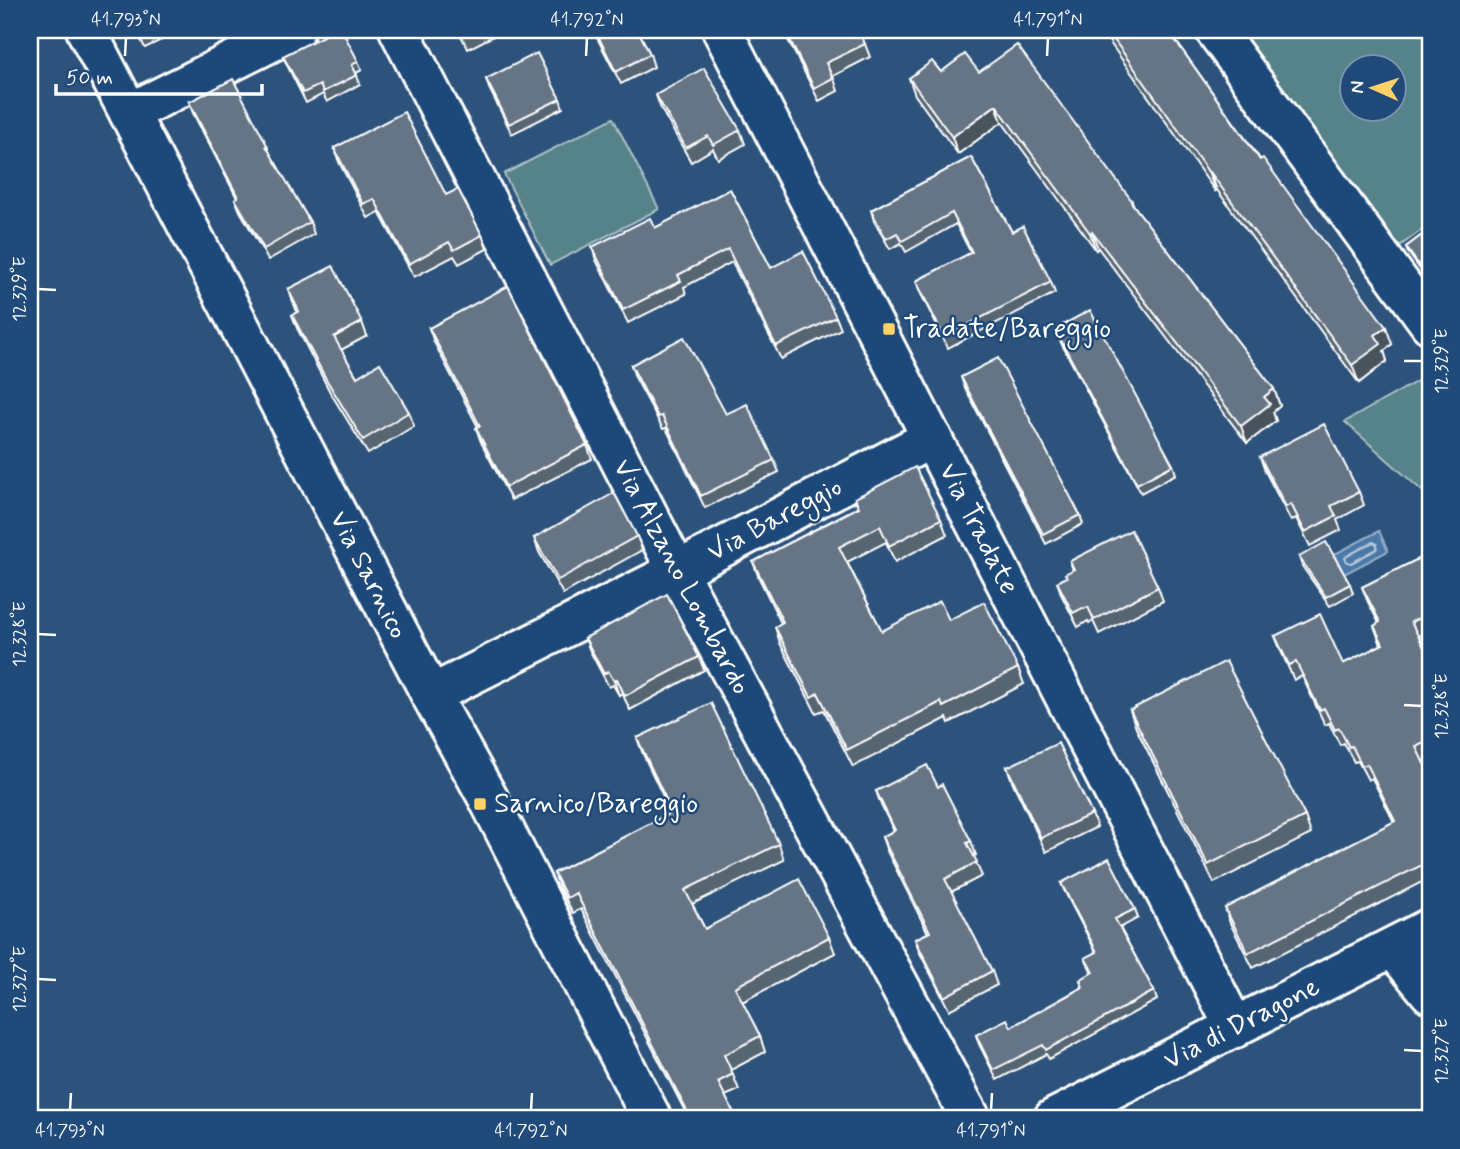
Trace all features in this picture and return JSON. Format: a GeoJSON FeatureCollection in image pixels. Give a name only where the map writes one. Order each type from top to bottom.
{"type":"FeatureCollection","features":[{"type":"Feature","properties":{"kind":"street","name":"Via Sarnico"},"geometry":{"type":"LineString","coordinates":[[86,30],[652,1119]]}},
{"type":"Feature","properties":{"kind":"street"},"geometry":{"type":"LineString","coordinates":[[128,113],[295,30]]}},
{"type":"Feature","properties":{"kind":"street","name":"Via Alzano Lombardo"},"geometry":{"type":"LineString","coordinates":[[399,30],[677,571],[971,1119]]}},
{"type":"Feature","properties":{"kind":"street","name":"Via Tradate"},"geometry":{"type":"LineString","coordinates":[[722,30],[1235,1028]]}},
{"type":"Feature","properties":{"kind":"street"},"geometry":{"type":"LineString","coordinates":[[1214,30],[1430,324]]}},
{"type":"Feature","properties":{"kind":"street","name":"Via Bareggio"},"geometry":{"type":"LineString","coordinates":[[431,695],[932,438]]}},
{"type":"Feature","properties":{"kind":"street","name":"Via di Dragone"},"geometry":{"type":"LineString","coordinates":[[1053,1119],[1430,928]]}},
{"type":"Feature","properties":{"kind":"street"},"geometry":{"type":"LineString","coordinates":[[1393,948],[1430,993]]}},
{"type":"Feature","properties":{"kind":"green space"},"geometry":{"type":"Polygon","coordinates":[[[1237,30],[1430,30],[1430,224],[1397,248],[1237,30]]]}},
{"type":"Feature","properties":{"kind":"green space"},"geometry":{"type":"Polygon","coordinates":[[[613,118],[659,209],[550,265],[504,174],[613,118]]]}},
{"type":"Feature","properties":{"kind":"green space"},"geometry":{"type":"Polygon","coordinates":[[[1430,374],[1430,497],[1429,497],[1345,422],[1430,374]]]}},
{"type":"Feature","properties":{"kind":"water"},"geometry":{"type":"Polygon","coordinates":[[[1379,531],[1388,551],[1344,574],[1335,554],[1379,531]]]}},
{"type":"Feature","properties":{"kind":"building"},"geometry":{"type":"Polygon","coordinates":[[[335,30],[342,30],[358,61],[352,65],[357,75],[323,92],[320,85],[303,93],[283,56],[335,30]]]}},
{"type":"Feature","properties":{"kind":"building"},"geometry":{"type":"Polygon","coordinates":[[[460,30],[474,30],[463,36],[460,30]]]}},
{"type":"Feature","properties":{"kind":"building"},"geometry":{"type":"Polygon","coordinates":[[[595,30],[638,30],[650,54],[616,72],[595,30]]]}},
{"type":"Feature","properties":{"kind":"building"},"geometry":{"type":"Polygon","coordinates":[[[785,30],[858,30],[865,44],[826,63],[833,78],[814,88],[785,30]]]}},
{"type":"Feature","properties":{"kind":"building"},"geometry":{"type":"Polygon","coordinates":[[[1107,30],[1168,30],[1260,160],[1263,158],[1386,327],[1375,335],[1381,344],[1352,365],[1107,30]]]}},
{"type":"Feature","properties":{"kind":"building"},"geometry":{"type":"Polygon","coordinates":[[[1017,45],[1131,202],[1274,389],[1264,397],[1270,404],[1241,426],[1092,232],[1090,233],[996,105],[952,137],[909,78],[932,61],[941,72],[965,54],[979,72],[1017,45]]]}},
{"type":"Feature","properties":{"kind":"building"},"geometry":{"type":"Polygon","coordinates":[[[537,53],[560,99],[509,124],[486,79],[537,53]]]}},
{"type":"Feature","properties":{"kind":"building"},"geometry":{"type":"Polygon","coordinates":[[[704,68],[740,130],[713,145],[708,136],[686,148],[656,95],[704,68]]]}},
{"type":"Feature","properties":{"kind":"building"},"geometry":{"type":"Polygon","coordinates":[[[233,79],[266,146],[310,222],[264,249],[235,199],[238,197],[189,102],[233,79]]]}},
{"type":"Feature","properties":{"kind":"building"},"geometry":{"type":"Polygon","coordinates":[[[404,112],[446,195],[458,189],[482,235],[454,250],[449,242],[409,264],[374,199],[363,204],[334,148],[404,112]]]}},
{"type":"Feature","properties":{"kind":"building"},"geometry":{"type":"Polygon","coordinates":[[[971,157],[1012,232],[1023,226],[1051,282],[944,337],[916,281],[972,252],[952,213],[902,241],[897,233],[886,239],[871,210],[971,157]]]}},
{"type":"Feature","properties":{"kind":"building"},"geometry":{"type":"Polygon","coordinates":[[[730,189],[771,268],[803,251],[836,317],[776,346],[728,249],[678,275],[681,281],[623,310],[592,247],[650,218],[655,228],[730,189]]]}},
{"type":"Feature","properties":{"kind":"building"},"geometry":{"type":"Polygon","coordinates":[[[1430,229],[1430,281],[1406,247],[1430,229]]]}},
{"type":"Feature","properties":{"kind":"building"},"geometry":{"type":"Polygon","coordinates":[[[333,266],[362,322],[334,337],[357,377],[380,363],[409,412],[363,440],[292,315],[299,311],[288,289],[333,266]]]}},
{"type":"Feature","properties":{"kind":"building"},"geometry":{"type":"Polygon","coordinates":[[[508,286],[587,445],[506,487],[476,428],[480,426],[429,328],[508,286]]]}},
{"type":"Feature","properties":{"kind":"building"},"geometry":{"type":"Polygon","coordinates":[[[1090,310],[1173,465],[1137,484],[1055,329],[1090,310]]]}},
{"type":"Feature","properties":{"kind":"building"},"geometry":{"type":"Polygon","coordinates":[[[684,337],[726,414],[747,404],[774,460],[701,496],[662,416],[658,417],[631,365],[684,337]]]}},
{"type":"Feature","properties":{"kind":"building"},"geometry":{"type":"Polygon","coordinates":[[[998,358],[1080,515],[1043,534],[961,377],[998,358]]]}},
{"type":"Feature","properties":{"kind":"building"},"geometry":{"type":"Polygon","coordinates":[[[1324,424],[1359,492],[1331,506],[1336,516],[1305,532],[1291,504],[1286,507],[1260,457],[1324,424]]]}},
{"type":"Feature","properties":{"kind":"building"},"geometry":{"type":"Polygon","coordinates":[[[915,467],[941,519],[889,546],[880,526],[839,547],[882,631],[940,601],[949,620],[984,602],[1018,668],[943,707],[941,702],[847,750],[818,693],[811,697],[775,627],[783,622],[753,562],[859,507],[855,498],[915,467]]]}},
{"type":"Feature","properties":{"kind":"building"},"geometry":{"type":"Polygon","coordinates":[[[614,493],[637,536],[558,580],[534,538],[614,493]]]}},
{"type":"Feature","properties":{"kind":"building"},"geometry":{"type":"Polygon","coordinates":[[[1131,530],[1158,587],[1094,620],[1088,607],[1073,613],[1057,582],[1067,577],[1065,574],[1074,569],[1070,561],[1131,530]]]}},
{"type":"Feature","properties":{"kind":"building"},"geometry":{"type":"Polygon","coordinates":[[[1326,542],[1350,584],[1326,597],[1299,557],[1326,542]]]}},
{"type":"Feature","properties":{"kind":"building"},"geometry":{"type":"Polygon","coordinates":[[[1430,553],[1430,613],[1411,622],[1430,659],[1430,740],[1416,747],[1430,776],[1430,861],[1248,953],[1225,908],[1395,821],[1367,764],[1362,766],[1339,728],[1335,730],[1324,708],[1320,710],[1296,662],[1289,665],[1275,636],[1320,614],[1343,664],[1383,644],[1374,626],[1380,622],[1362,587],[1430,553]]]}},
{"type":"Feature","properties":{"kind":"building"},"geometry":{"type":"Polygon","coordinates":[[[667,594],[699,657],[625,696],[617,679],[614,681],[608,671],[604,674],[585,638],[667,594]]]}},
{"type":"Feature","properties":{"kind":"building"},"geometry":{"type":"Polygon","coordinates":[[[1226,661],[1305,816],[1208,865],[1130,710],[1226,661]]]}},
{"type":"Feature","properties":{"kind":"building"},"geometry":{"type":"Polygon","coordinates":[[[711,703],[779,844],[685,890],[705,929],[799,879],[829,937],[735,987],[760,1036],[724,1055],[733,1074],[718,1082],[737,1119],[691,1119],[576,893],[567,898],[554,873],[672,812],[637,738],[711,703]]]}},
{"type":"Feature","properties":{"kind":"building"},"geometry":{"type":"Polygon","coordinates":[[[1058,743],[1092,814],[1041,838],[1007,767],[1058,743]]]}},
{"type":"Feature","properties":{"kind":"building"},"geometry":{"type":"Polygon","coordinates":[[[927,765],[938,787],[942,784],[971,841],[967,843],[977,862],[945,879],[992,971],[944,997],[915,939],[930,932],[882,837],[895,830],[876,791],[927,765]]]}},
{"type":"Feature","properties":{"kind":"building"},"geometry":{"type":"Polygon","coordinates":[[[1109,858],[1135,909],[1115,919],[1154,991],[1046,1050],[1043,1045],[993,1070],[976,1035],[1007,1019],[1011,1027],[1083,987],[1080,980],[1093,972],[1085,958],[1097,952],[1061,883],[1109,858]]]}},
{"type":"Feature","properties":{"kind":"place","name":"Tradate/Bareggio"},"geometry":{"type":"Point","coordinates":[889,329]}},
{"type":"Feature","properties":{"kind":"place","name":"Sarnico/Bareggio"},"geometry":{"type":"Point","coordinates":[480,804]}}]}
